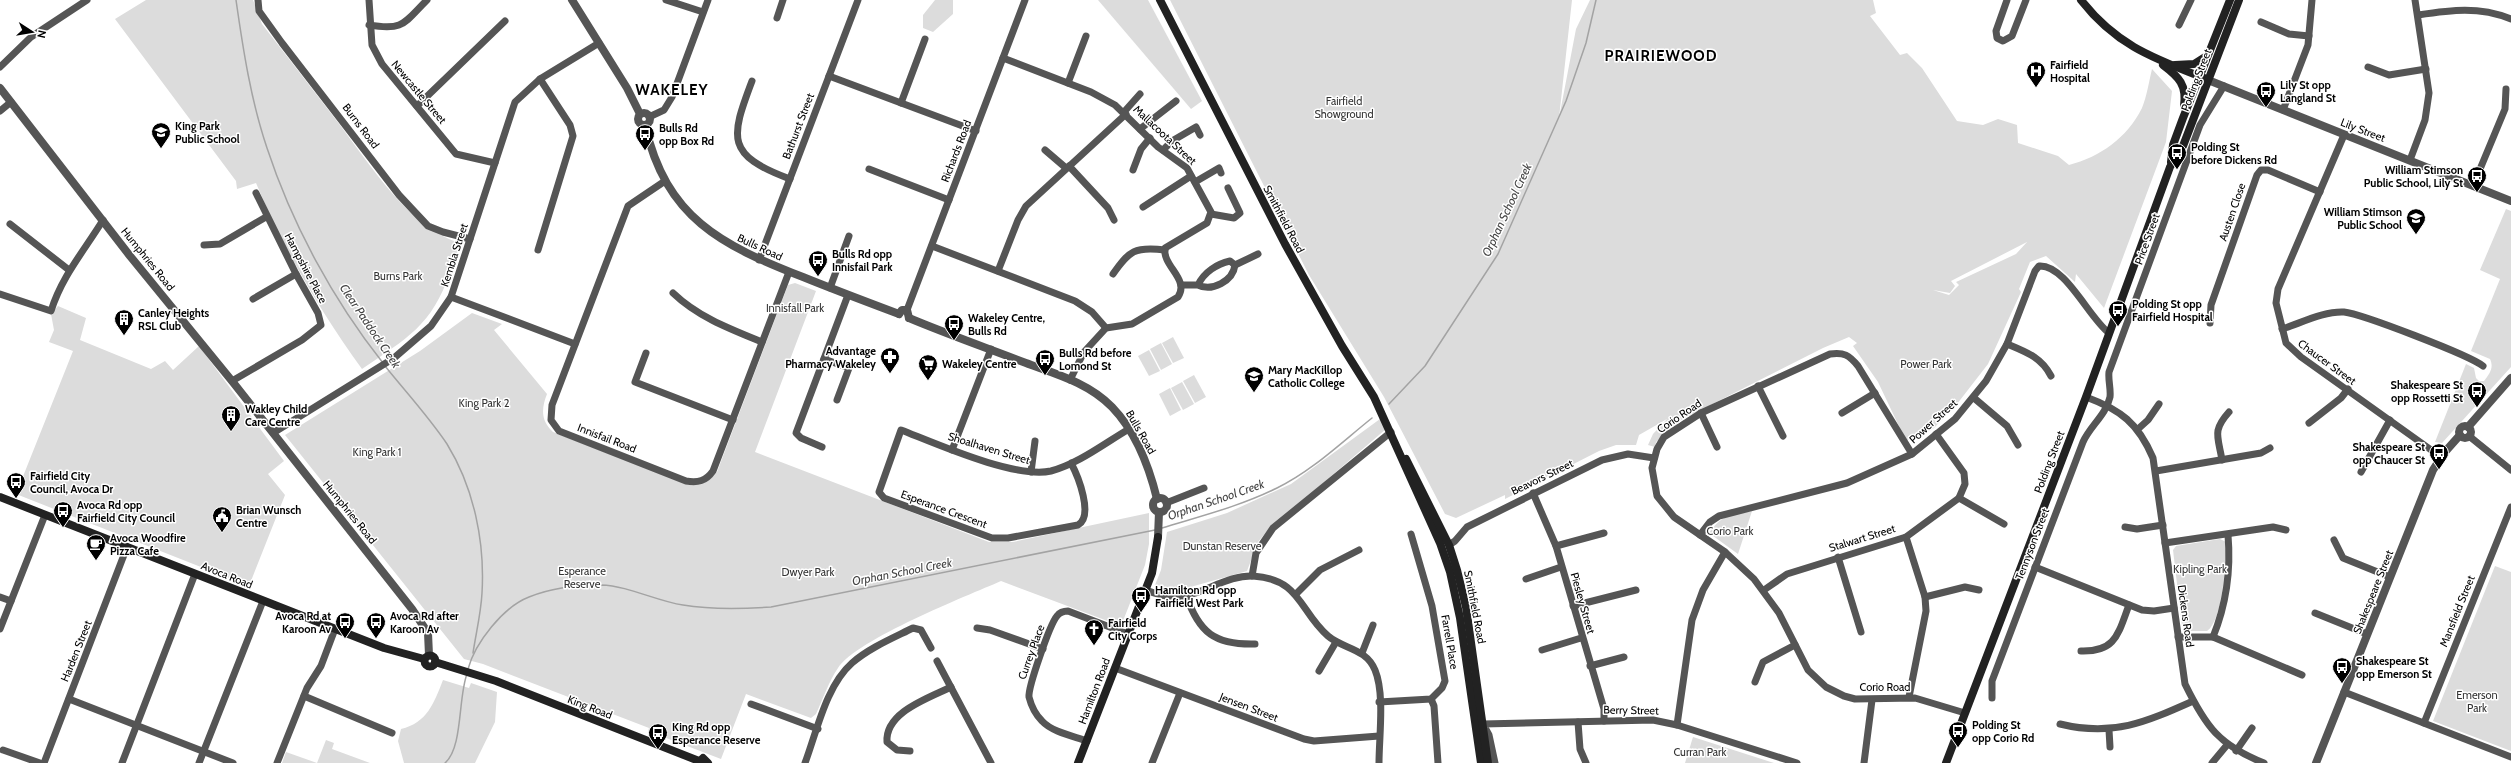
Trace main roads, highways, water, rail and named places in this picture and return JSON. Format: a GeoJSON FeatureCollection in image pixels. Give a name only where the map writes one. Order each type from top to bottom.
{"type":"FeatureCollection","features":[{"type":"Feature","properties":{"kind":"main road","name":"Smithfield Road"},"geometry":{"type":"LineString","coordinates":[[1160,0],[1285,244],[1342,346],[1374,397],[1391,432],[1413,471],[1449,545],[1466,607],[1488,763]]}},
{"type":"Feature","properties":{"kind":"main road"},"geometry":{"type":"LineString","coordinates":[[2081,0],[2119,38],[2154,59],[2179,78],[2184,85],[2186,97],[2183,118]]}},
{"type":"Feature","properties":{"kind":"main road","name":"Polding Street"},"geometry":{"type":"LineString","coordinates":[[2170,167],[2173,145],[2206,56],[2230,0]]}},
{"type":"Feature","properties":{"kind":"main road","name":"Polding Street"},"geometry":{"type":"LineString","coordinates":[[1946,763],[2110,333],[2170,167],[2182,146],[2239,0]]}},
{"type":"Feature","properties":{"kind":"main road"},"geometry":{"type":"LineString","coordinates":[[2170,65],[2194,64],[2206,56]]}},
{"type":"Feature","properties":{"kind":"main road"},"geometry":{"type":"LineString","coordinates":[[2154,59],[2208,80]]}},
{"type":"Feature","properties":{"kind":"main road","name":"Smithfield Road"},"geometry":{"type":"LineString","coordinates":[[1397,443],[1420,501],[1444,554],[1460,618],[1481,763]]}},
{"type":"Feature","properties":{"kind":"main road","name":"Avoca Road"},"geometry":{"type":"LineString","coordinates":[[0,497],[335,630],[384,648],[427,657],[425,663],[430,666],[435,662],[474,673]]}},
{"type":"Feature","properties":{"kind":"main road"},"geometry":{"type":"LineString","coordinates":[[1420,501],[1431,515],[1445,543],[1449,545],[1447,551],[1461,599],[1460,618]]}},
{"type":"Feature","properties":{"kind":"main road","name":"Hamilton Road"},"geometry":{"type":"LineString","coordinates":[[1078,763],[1145,590],[1156,557],[1158,537]]}},
{"type":"Feature","properties":{"kind":"main road","name":"King Road"},"geometry":{"type":"LineString","coordinates":[[474,673],[698,762],[703,758],[708,763]]}},
{"type":"Feature","properties":{"kind":"main road"},"geometry":{"type":"LineString","coordinates":[[1468,674],[1473,687],[1478,719],[1483,724],[1480,730],[1484,763]]}},
{"type":"Feature","properties":{"kind":"waterway","name":"Clear Paddock Creek"},"geometry":{"type":"LineString","coordinates":[[236,0],[256,112],[277,176],[302,233],[331,287],[347,314],[383,363]]}},
{"type":"Feature","properties":{"kind":"waterway","name":"Orphan School Creek"},"geometry":{"type":"LineString","coordinates":[[1389,404],[1425,366],[1498,254],[1566,101],[1586,43],[1596,0]]}},
{"type":"Feature","properties":{"kind":"waterway","name":"Clear Paddock Creek"},"geometry":{"type":"LineString","coordinates":[[385,366],[425,414],[447,444],[471,497],[476,516],[482,554],[481,608],[473,653]]}},
{"type":"Feature","properties":{"kind":"waterway","name":"Orphan School Creek"},"geometry":{"type":"LineString","coordinates":[[1162,528],[1235,505],[1277,488],[1315,465],[1372,418]]}},
{"type":"Feature","properties":{"kind":"waterway","name":"Orphan School Creek"},"geometry":{"type":"LineString","coordinates":[[468,669],[477,648],[491,627],[500,617],[519,602],[537,594],[555,589],[574,586],[601,585],[622,588],[673,603],[694,607],[727,609],[771,607],[1155,530]]}},
{"type":"Feature","properties":{"kind":"waterway","name":"Orphan School Creek"},"geometry":{"type":"LineString","coordinates":[[445,763],[451,756],[455,746],[462,696],[467,674]]}},
{"type":"Feature","properties":{"kind":"place","name":"Fairfield Hospital"},"geometry":{"type":"Point","coordinates":[2036,88]}},
{"type":"Feature","properties":{"kind":"place","name":"Lily St opp Langland St"},"geometry":{"type":"Point","coordinates":[2266,108]}},
{"type":"Feature","properties":{"kind":"place","name":"King Park Public School"},"geometry":{"type":"Point","coordinates":[161,149]}},
{"type":"Feature","properties":{"kind":"place","name":"Bulls Rd opp Box Rd"},"geometry":{"type":"Point","coordinates":[645,151]}},
{"type":"Feature","properties":{"kind":"place","name":"Polding St before Dickens Rd"},"geometry":{"type":"Point","coordinates":[2177,170]}},
{"type":"Feature","properties":{"kind":"place","name":"William Stimson Public School, Lily St"},"geometry":{"type":"Point","coordinates":[2477,193]}},
{"type":"Feature","properties":{"kind":"place","name":"William Stimson Public School"},"geometry":{"type":"Point","coordinates":[2416,235]}},
{"type":"Feature","properties":{"kind":"place","name":"Bulls Rd opp Innisfail Park"},"geometry":{"type":"Point","coordinates":[818,277]}},
{"type":"Feature","properties":{"kind":"place","name":"Polding St opp Fairfield Hospital"},"geometry":{"type":"Point","coordinates":[2118,327]}},
{"type":"Feature","properties":{"kind":"place","name":"Canley Heights RSL Club"},"geometry":{"type":"Point","coordinates":[124,336]}},
{"type":"Feature","properties":{"kind":"place","name":"Wakeley Centre, Bulls Rd"},"geometry":{"type":"Point","coordinates":[954,341]}},
{"type":"Feature","properties":{"kind":"place","name":"Advantage Pharmacy Wakeley"},"geometry":{"type":"Point","coordinates":[890,374]}},
{"type":"Feature","properties":{"kind":"place","name":"Bulls Rd before Lomond St"},"geometry":{"type":"Point","coordinates":[1045,376]}},
{"type":"Feature","properties":{"kind":"place","name":"Wakeley Centre"},"geometry":{"type":"Point","coordinates":[928,381]}},
{"type":"Feature","properties":{"kind":"place","name":"Mary MacKillop Catholic College"},"geometry":{"type":"Point","coordinates":[1254,393]}},
{"type":"Feature","properties":{"kind":"place","name":"Shakespeare St opp Rossetti St"},"geometry":{"type":"Point","coordinates":[2477,408]}},
{"type":"Feature","properties":{"kind":"place","name":"Wakley Child Care Centre"},"geometry":{"type":"Point","coordinates":[231,432]}},
{"type":"Feature","properties":{"kind":"place","name":"Shakespeare St opp Chaucer St"},"geometry":{"type":"Point","coordinates":[2439,470]}},
{"type":"Feature","properties":{"kind":"place","name":"Fairfield City Council, Avoca Dr"},"geometry":{"type":"Point","coordinates":[16,499]}},
{"type":"Feature","properties":{"kind":"place","name":"Avoca Rd opp Fairfield City Council"},"geometry":{"type":"Point","coordinates":[63,528]}},
{"type":"Feature","properties":{"kind":"place","name":"Brian Wunsch Centre"},"geometry":{"type":"Point","coordinates":[222,533]}},
{"type":"Feature","properties":{"kind":"place","name":"Avoca Woodfire Pizza Cafe"},"geometry":{"type":"Point","coordinates":[96,561]}},
{"type":"Feature","properties":{"kind":"place","name":"Hamilton Rd opp Fairfield West Park"},"geometry":{"type":"Point","coordinates":[1141,613]}},
{"type":"Feature","properties":{"kind":"place","name":"Avoca Rd at Karoon Av"},"geometry":{"type":"Point","coordinates":[345,639]}},
{"type":"Feature","properties":{"kind":"place","name":"Avoca Rd after Karoon Av"},"geometry":{"type":"Point","coordinates":[376,639]}},
{"type":"Feature","properties":{"kind":"place","name":"Fairfield City Corps"},"geometry":{"type":"Point","coordinates":[1094,646]}},
{"type":"Feature","properties":{"kind":"place","name":"Shakespeare St opp Emerson St"},"geometry":{"type":"Point","coordinates":[2342,684]}},
{"type":"Feature","properties":{"kind":"place","name":"Polding St opp Corio Rd"},"geometry":{"type":"Point","coordinates":[1958,748]}},
{"type":"Feature","properties":{"kind":"place","name":"King Rd opp Esperance Reserve"},"geometry":{"type":"Point","coordinates":[658,750]}},
{"type":"Feature","properties":{"kind":"district","name":"PRAIRIEWOOD"},"geometry":{"type":"Point","coordinates":[1661,56]}},
{"type":"Feature","properties":{"kind":"district","name":"WAKELEY"},"geometry":{"type":"Point","coordinates":[672,90]}},
{"type":"Feature","properties":{"kind":"park label","name":"Fairfield Showground"},"geometry":{"type":"Point","coordinates":[1344,107]}},
{"type":"Feature","properties":{"kind":"park label","name":"Burns Park"},"geometry":{"type":"Point","coordinates":[398,276]}},
{"type":"Feature","properties":{"kind":"park label","name":"Innisfall Park"},"geometry":{"type":"Point","coordinates":[795,308]}},
{"type":"Feature","properties":{"kind":"park label","name":"Power Park"},"geometry":{"type":"Point","coordinates":[1926,364]}},
{"type":"Feature","properties":{"kind":"park label","name":"King Park 2"},"geometry":{"type":"Point","coordinates":[484,403]}},
{"type":"Feature","properties":{"kind":"park label","name":"King Park 1"},"geometry":{"type":"Point","coordinates":[377,452]}},
{"type":"Feature","properties":{"kind":"park label","name":"Corio Park"},"geometry":{"type":"Point","coordinates":[1730,531]}},
{"type":"Feature","properties":{"kind":"park label","name":"Dunstan Reserve"},"geometry":{"type":"Point","coordinates":[1222,546]}},
{"type":"Feature","properties":{"kind":"park label","name":"Kipling Park"},"geometry":{"type":"Point","coordinates":[2200,569]}},
{"type":"Feature","properties":{"kind":"park label","name":"Dwyer Park"},"geometry":{"type":"Point","coordinates":[808,572]}},
{"type":"Feature","properties":{"kind":"park label","name":"Esperance Reserve"},"geometry":{"type":"Point","coordinates":[582,577]}},
{"type":"Feature","properties":{"kind":"park label","name":"Emerson Park"},"geometry":{"type":"Point","coordinates":[2477,701]}},
{"type":"Feature","properties":{"kind":"park label","name":"Curran Park"},"geometry":{"type":"Point","coordinates":[1700,752]}}]}
